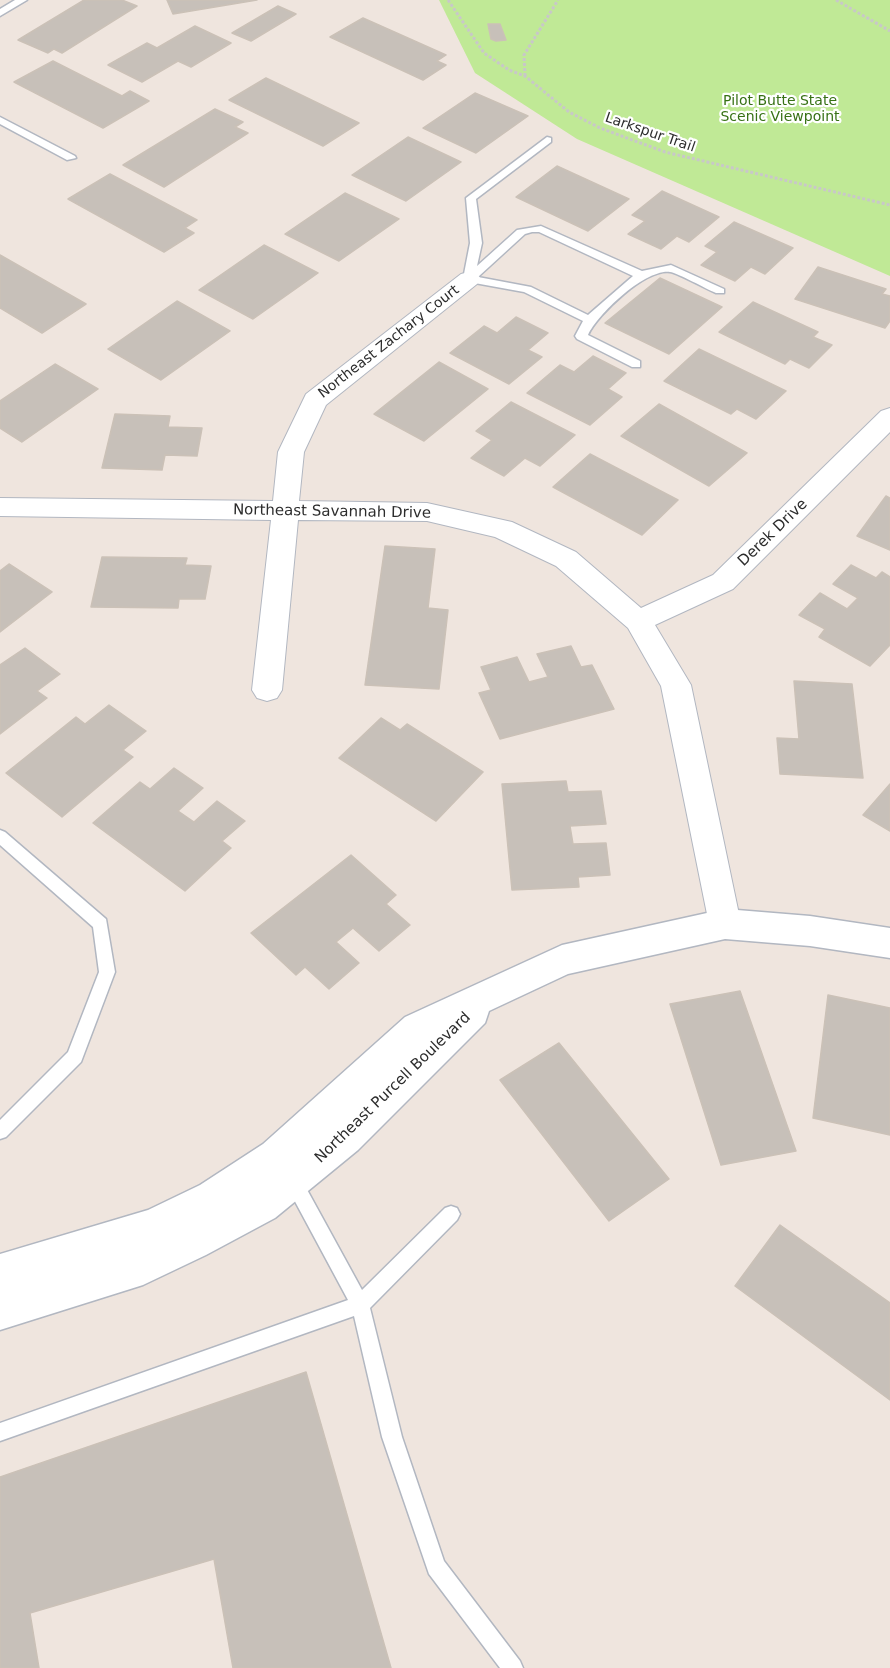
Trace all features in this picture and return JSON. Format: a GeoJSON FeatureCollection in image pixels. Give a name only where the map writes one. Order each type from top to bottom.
{"type":"FeatureCollection","features":[{"type":"Feature","properties":{"kind":"street","name":"Northeast Zachary Court"},"geometry":{"type":"LineString","coordinates":[[267,690],[287,511],[291,452],[315,400],[469,279]]}},
{"type":"Feature","properties":{"kind":"street","name":"Derek Drive"},"geometry":{"type":"LineString","coordinates":[[638,621],[723,582],[880,443],[890,417]]}},
{"type":"Feature","properties":{"kind":"street","name":"Northeast Savannah Drive"},"geometry":{"type":"LineString","coordinates":[[0,507],[428,512],[502,529],[566,559],[638,621],[675,685],[725,924]]}},
{"type":"Feature","properties":{"kind":"street","name":"Northeast Purcell Boulevard"},"geometry":{"type":"LineString","coordinates":[[0,1273],[154,1227],[214,1198],[276,1157],[418,1028],[562,960],[725,924],[810,931],[890,943]]}},
{"type":"Feature","properties":{"kind":"street","name":"Northeast Purcell Boulevard"},"geometry":{"type":"LineString","coordinates":[[0,1310],[129,1271],[192,1242],[261,1205],[345,1138],[491,994]]}},
{"type":"Feature","properties":{"kind":"lane"},"geometry":{"type":"LineString","coordinates":[[0,14],[22,0]]}},
{"type":"Feature","properties":{"kind":"lane"},"geometry":{"type":"LineString","coordinates":[[0,120],[71,158]]}},
{"type":"Feature","properties":{"kind":"lane"},"geometry":{"type":"LineString","coordinates":[[469,279],[476,243],[471,198],[547,140]]}},
{"type":"Feature","properties":{"kind":"lane"},"geometry":{"type":"LineString","coordinates":[[469,279],[521,232],[532,229],[542,229],[640,275]]}},
{"type":"Feature","properties":{"kind":"lane"},"geometry":{"type":"LineString","coordinates":[[636,364],[581,336],[589,320],[640,275],[671,268],[720,291]]}},
{"type":"Feature","properties":{"kind":"lane"},"geometry":{"type":"LineString","coordinates":[[469,279],[526,290],[589,320]]}},
{"type":"Feature","properties":{"kind":"lane"},"geometry":{"type":"LineString","coordinates":[[0,836],[100,924],[107,972],[75,1057],[0,1131]]}},
{"type":"Feature","properties":{"kind":"lane"},"geometry":{"type":"LineString","coordinates":[[293,1181],[360,1305],[392,1437],[436,1567],[513,1668]]}},
{"type":"Feature","properties":{"kind":"lane"},"geometry":{"type":"LineString","coordinates":[[0,1432],[360,1305],[451,1214]]}},
{"type":"Feature","properties":{"kind":"path","name":"Larkspur Trail"},"geometry":{"type":"LineString","coordinates":[[448,0],[484,54],[509,70],[525,76],[569,112],[600,128],[665,152],[890,205]]}},
{"type":"Feature","properties":{"kind":"path"},"geometry":{"type":"LineString","coordinates":[[525,76],[524,55],[558,0]]}},
{"type":"Feature","properties":{"kind":"path"},"geometry":{"type":"LineString","coordinates":[[836,0],[890,31]]}},
{"type":"Feature","properties":{"kind":"green space","name":"Pilot Butte State Scenic Viewpoint"},"geometry":{"type":"Polygon","coordinates":[[[439,0],[890,0],[890,276],[577,139],[475,73],[439,0]]]}},
{"type":"Feature","properties":{"kind":"building"},"geometry":{"type":"Polygon","coordinates":[[[84,0],[122,0],[137,6],[62,53],[54,49],[48,53],[18,40],[84,0]]]}},
{"type":"Feature","properties":{"kind":"building"},"geometry":{"type":"Polygon","coordinates":[[[167,0],[257,0],[173,14],[167,0]]]}},
{"type":"Feature","properties":{"kind":"building"},"geometry":{"type":"Polygon","coordinates":[[[278,6],[296,14],[251,41],[232,33],[278,6]]]}},
{"type":"Feature","properties":{"kind":"building"},"geometry":{"type":"Polygon","coordinates":[[[363,18],[446,55],[437,61],[446,65],[423,80],[330,37],[363,18]]]}},
{"type":"Feature","properties":{"kind":"building"},"geometry":{"type":"Polygon","coordinates":[[[488,24],[500,24],[506,40],[491,39],[488,24]]]}},
{"type":"Feature","properties":{"kind":"building"},"geometry":{"type":"Polygon","coordinates":[[[195,26],[231,43],[191,67],[178,61],[142,82],[108,65],[147,43],[157,48],[195,26]]]}},
{"type":"Feature","properties":{"kind":"building"},"geometry":{"type":"Polygon","coordinates":[[[53,61],[122,96],[130,91],[149,101],[103,128],[14,82],[53,61]]]}},
{"type":"Feature","properties":{"kind":"building"},"geometry":{"type":"Polygon","coordinates":[[[266,78],[359,123],[323,146],[229,100],[266,78]]]}},
{"type":"Feature","properties":{"kind":"building"},"geometry":{"type":"Polygon","coordinates":[[[475,93],[528,116],[476,153],[423,128],[475,93]]]}},
{"type":"Feature","properties":{"kind":"building"},"geometry":{"type":"Polygon","coordinates":[[[215,109],[243,122],[235,127],[248,133],[164,187],[123,165],[215,109]]]}},
{"type":"Feature","properties":{"kind":"building"},"geometry":{"type":"Polygon","coordinates":[[[408,137],[461,162],[406,201],[352,175],[408,137]]]}},
{"type":"Feature","properties":{"kind":"building"},"geometry":{"type":"Polygon","coordinates":[[[557,166],[629,199],[588,231],[516,197],[557,166]]]}},
{"type":"Feature","properties":{"kind":"building"},"geometry":{"type":"Polygon","coordinates":[[[110,174],[197,220],[185,228],[194,233],[164,252],[68,199],[110,174]]]}},
{"type":"Feature","properties":{"kind":"building"},"geometry":{"type":"Polygon","coordinates":[[[662,191],[719,217],[689,242],[677,236],[661,249],[628,234],[645,221],[632,215],[662,191]]]}},
{"type":"Feature","properties":{"kind":"building"},"geometry":{"type":"Polygon","coordinates":[[[345,193],[399,219],[339,261],[285,234],[345,193]]]}},
{"type":"Feature","properties":{"kind":"building"},"geometry":{"type":"Polygon","coordinates":[[[734,222],[793,248],[765,274],[751,267],[735,281],[701,265],[717,252],[705,246],[734,222]]]}},
{"type":"Feature","properties":{"kind":"building"},"geometry":{"type":"Polygon","coordinates":[[[264,245],[318,273],[253,319],[199,290],[264,245]]]}},
{"type":"Feature","properties":{"kind":"building"},"geometry":{"type":"Polygon","coordinates":[[[0,255],[86,304],[42,333],[0,308],[0,255]]]}},
{"type":"Feature","properties":{"kind":"building"},"geometry":{"type":"Polygon","coordinates":[[[818,267],[886,289],[882,294],[890,296],[890,321],[885,328],[795,299],[818,267]]]}},
{"type":"Feature","properties":{"kind":"building"},"geometry":{"type":"Polygon","coordinates":[[[660,278],[722,307],[669,354],[605,323],[660,278]]]}},
{"type":"Feature","properties":{"kind":"building"},"geometry":{"type":"Polygon","coordinates":[[[177,301],[230,331],[161,380],[108,349],[177,301]]]}},
{"type":"Feature","properties":{"kind":"building"},"geometry":{"type":"Polygon","coordinates":[[[753,302],[818,332],[813,337],[832,345],[809,368],[790,359],[785,364],[719,332],[753,302]]]}},
{"type":"Feature","properties":{"kind":"building"},"geometry":{"type":"Polygon","coordinates":[[[516,317],[548,333],[528,350],[542,357],[509,384],[450,353],[484,326],[497,333],[516,317]]]}},
{"type":"Feature","properties":{"kind":"building"},"geometry":{"type":"Polygon","coordinates":[[[699,349],[786,391],[756,419],[737,409],[731,414],[664,381],[699,349]]]}},
{"type":"Feature","properties":{"kind":"building"},"geometry":{"type":"Polygon","coordinates":[[[593,356],[626,373],[608,389],[622,397],[590,425],[527,393],[560,365],[574,372],[593,356]]]}},
{"type":"Feature","properties":{"kind":"building"},"geometry":{"type":"Polygon","coordinates":[[[439,362],[488,389],[424,441],[374,414],[439,362]]]}},
{"type":"Feature","properties":{"kind":"building"},"geometry":{"type":"Polygon","coordinates":[[[55,364],[98,389],[22,442],[0,428],[0,401],[55,364]]]}},
{"type":"Feature","properties":{"kind":"building"},"geometry":{"type":"Polygon","coordinates":[[[511,402],[575,435],[540,466],[525,458],[504,476],[471,458],[492,440],[476,431],[511,402]]]}},
{"type":"Feature","properties":{"kind":"building"},"geometry":{"type":"Polygon","coordinates":[[[659,404],[747,453],[709,486],[621,436],[659,404]]]}},
{"type":"Feature","properties":{"kind":"building"},"geometry":{"type":"Polygon","coordinates":[[[115,414],[170,416],[168,427],[202,428],[197,456],[165,455],[162,470],[102,468],[115,414]]]}},
{"type":"Feature","properties":{"kind":"building"},"geometry":{"type":"Polygon","coordinates":[[[590,454],[678,500],[642,535],[553,487],[590,454]]]}},
{"type":"Feature","properties":{"kind":"building"},"geometry":{"type":"Polygon","coordinates":[[[886,496],[890,498],[890,550],[857,536],[886,496]]]}},
{"type":"Feature","properties":{"kind":"building"},"geometry":{"type":"Polygon","coordinates":[[[385,546],[435,549],[428,608],[448,610],[439,689],[365,685],[385,546]]]}},
{"type":"Feature","properties":{"kind":"building"},"geometry":{"type":"Polygon","coordinates":[[[102,557],[187,558],[185,565],[211,566],[205,599],[179,599],[178,608],[91,607],[102,557]]]}},
{"type":"Feature","properties":{"kind":"building"},"geometry":{"type":"Polygon","coordinates":[[[9,564],[52,592],[0,632],[0,571],[9,564]]]}},
{"type":"Feature","properties":{"kind":"building"},"geometry":{"type":"Polygon","coordinates":[[[851,565],[876,578],[882,572],[890,577],[890,645],[870,666],[819,637],[825,629],[799,615],[820,593],[847,609],[858,598],[833,584],[851,565]]]}},
{"type":"Feature","properties":{"kind":"building"},"geometry":{"type":"Polygon","coordinates":[[[571,646],[581,667],[592,665],[614,709],[500,739],[479,693],[491,690],[481,667],[517,657],[529,682],[548,677],[537,654],[571,646]]]}},
{"type":"Feature","properties":{"kind":"building"},"geometry":{"type":"Polygon","coordinates":[[[25,648],[60,674],[37,691],[47,698],[0,734],[0,665],[25,648]]]}},
{"type":"Feature","properties":{"kind":"building"},"geometry":{"type":"Polygon","coordinates":[[[794,681],[852,684],[863,778],[780,774],[777,738],[799,739],[794,681]]]}},
{"type":"Feature","properties":{"kind":"building"},"geometry":{"type":"Polygon","coordinates":[[[109,705],[146,731],[123,750],[133,757],[62,817],[6,773],[76,717],[85,724],[109,705]]]}},
{"type":"Feature","properties":{"kind":"building"},"geometry":{"type":"Polygon","coordinates":[[[381,718],[400,730],[407,724],[483,772],[436,821],[339,758],[381,718]]]}},
{"type":"Feature","properties":{"kind":"building"},"geometry":{"type":"Polygon","coordinates":[[[174,768],[203,788],[178,811],[194,822],[217,801],[245,821],[222,841],[231,848],[185,891],[93,823],[140,782],[150,789],[174,768]]]}},
{"type":"Feature","properties":{"kind":"building"},"geometry":{"type":"Polygon","coordinates":[[[566,781],[568,792],[601,791],[606,824],[570,826],[573,844],[606,843],[610,875],[578,877],[579,887],[512,890],[502,784],[566,781]]]}},
{"type":"Feature","properties":{"kind":"building"},"geometry":{"type":"Polygon","coordinates":[[[890,784],[890,831],[863,815],[890,784]]]}},
{"type":"Feature","properties":{"kind":"building"},"geometry":{"type":"Polygon","coordinates":[[[351,855],[396,895],[386,904],[410,925],[379,951],[353,928],[336,942],[359,963],[329,989],[305,967],[296,975],[251,933],[351,855]]]}},
{"type":"Feature","properties":{"kind":"building"},"geometry":{"type":"Polygon","coordinates":[[[740,991],[796,1151],[721,1165],[670,1004],[740,991]]]}},
{"type":"Feature","properties":{"kind":"building"},"geometry":{"type":"Polygon","coordinates":[[[828,995],[890,1008],[890,1135],[813,1118],[828,995]]]}},
{"type":"Feature","properties":{"kind":"building"},"geometry":{"type":"Polygon","coordinates":[[[559,1043],[669,1179],[609,1221],[500,1080],[559,1043]]]}},
{"type":"Feature","properties":{"kind":"building"},"geometry":{"type":"Polygon","coordinates":[[[780,1225],[890,1303],[890,1400],[735,1286],[780,1225]]]}},
{"type":"Feature","properties":{"kind":"building"},"geometry":{"type":"Polygon","coordinates":[[[306,1372],[391,1668],[233,1668],[214,1559],[30,1613],[39,1668],[0,1668],[0,1477],[306,1372]]]}}]}
